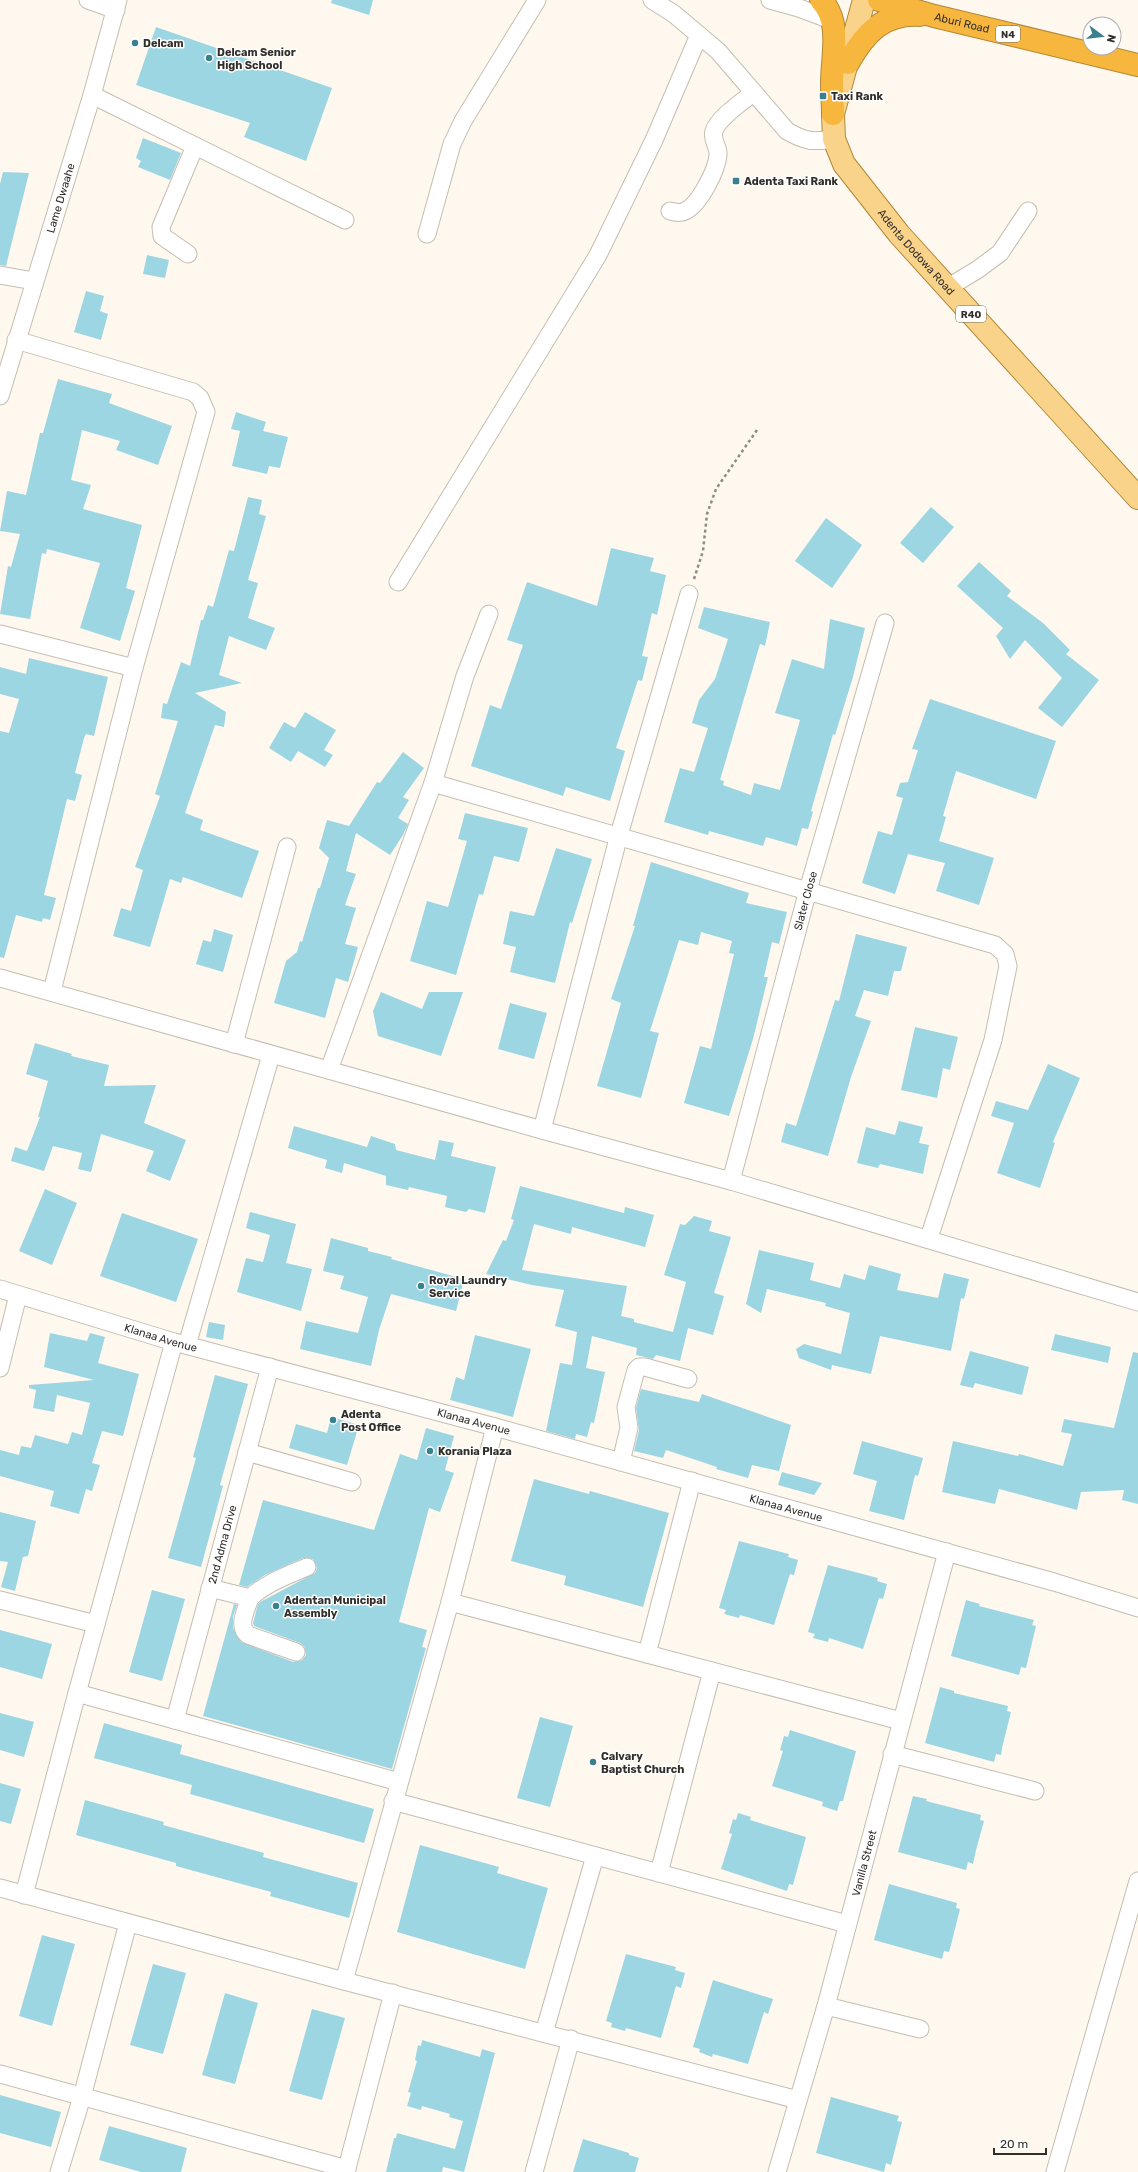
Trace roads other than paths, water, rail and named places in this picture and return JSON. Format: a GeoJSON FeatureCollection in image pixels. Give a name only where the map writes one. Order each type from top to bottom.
{"type":"FeatureCollection","features":[{"type":"Feature","properties":{"kind":"highway"},"geometry":{"type":"LineString","coordinates":[[821,0],[825,4],[831,20],[835,39],[832,83],[833,114]]}},
{"type":"Feature","properties":{"kind":"highway","name":"Aburi Road"},"geometry":{"type":"LineString","coordinates":[[879,0],[934,16],[1138,65]]}},
{"type":"Feature","properties":{"kind":"highway"},"geometry":{"type":"LineString","coordinates":[[848,62],[858,45],[870,32],[884,21],[905,14],[934,16]]}},
{"type":"Feature","properties":{"kind":"main road","name":"Adenta Dodowa Road"},"geometry":{"type":"LineString","coordinates":[[864,0],[833,114],[834,139],[844,164],[899,234],[946,288],[1138,498]]}},
{"type":"Feature","properties":{"kind":"street"},"geometry":{"type":"LineString","coordinates":[[88,0],[117,5]]}},
{"type":"Feature","properties":{"kind":"street"},"geometry":{"type":"LineString","coordinates":[[427,234],[452,144],[463,121],[537,0]]}},
{"type":"Feature","properties":{"kind":"street"},"geometry":{"type":"LineString","coordinates":[[652,0],[674,14],[718,51],[753,93],[788,131],[802,139],[814,142],[834,139]]}},
{"type":"Feature","properties":{"kind":"street"},"geometry":{"type":"LineString","coordinates":[[770,0],[799,8],[831,20]]}},
{"type":"Feature","properties":{"kind":"street","name":"Lame Dwaahe"},"geometry":{"type":"LineString","coordinates":[[0,396],[92,95],[117,5]]}},
{"type":"Feature","properties":{"kind":"street"},"geometry":{"type":"LineString","coordinates":[[398,582],[598,255],[654,140],[699,35]]}},
{"type":"Feature","properties":{"kind":"street"},"geometry":{"type":"LineString","coordinates":[[670,211],[684,212],[695,204],[717,163],[718,151],[714,138],[714,132],[718,125],[738,105],[753,93]]}},
{"type":"Feature","properties":{"kind":"street"},"geometry":{"type":"LineString","coordinates":[[92,95],[345,220]]}},
{"type":"Feature","properties":{"kind":"street"},"geometry":{"type":"LineString","coordinates":[[188,254],[162,236],[161,227],[195,146]]}},
{"type":"Feature","properties":{"kind":"street"},"geometry":{"type":"LineString","coordinates":[[946,288],[977,270],[1000,253],[1028,211]]}},
{"type":"Feature","properties":{"kind":"street"},"geometry":{"type":"LineString","coordinates":[[0,275],[34,281]]}},
{"type":"Feature","properties":{"kind":"street"},"geometry":{"type":"LineString","coordinates":[[16,340],[193,392],[200,398],[206,412],[134,668],[52,991]]}},
{"type":"Feature","properties":{"kind":"street"},"geometry":{"type":"LineString","coordinates":[[542,1130],[619,835],[689,594]]}},
{"type":"Feature","properties":{"kind":"street"},"geometry":{"type":"LineString","coordinates":[[328,1070],[433,783],[465,676],[489,614]]}},
{"type":"Feature","properties":{"kind":"street","name":"Slater Close"},"geometry":{"type":"LineString","coordinates":[[731,1180],[808,890],[885,623]]}},
{"type":"Feature","properties":{"kind":"street"},"geometry":{"type":"LineString","coordinates":[[0,634],[134,668]]}},
{"type":"Feature","properties":{"kind":"street"},"geometry":{"type":"LineString","coordinates":[[433,783],[619,835],[995,945],[1005,954],[1008,966],[993,1040],[929,1238]]}},
{"type":"Feature","properties":{"kind":"street"},"geometry":{"type":"LineString","coordinates":[[234,1044],[287,847]]}},
{"type":"Feature","properties":{"kind":"street"},"geometry":{"type":"LineString","coordinates":[[0,978],[52,991],[271,1055],[542,1130],[731,1180],[929,1238],[1138,1302]]}},
{"type":"Feature","properties":{"kind":"street"},"geometry":{"type":"LineString","coordinates":[[24,1895],[96,1624],[181,1343],[271,1055]]}},
{"type":"Feature","properties":{"kind":"street","name":"Klanaa Avenue"},"geometry":{"type":"LineString","coordinates":[[0,1289],[181,1343],[495,1427],[947,1552],[1054,1582],[1138,1608]]}},
{"type":"Feature","properties":{"kind":"street"},"geometry":{"type":"LineString","coordinates":[[0,1368],[18,1295]]}},
{"type":"Feature","properties":{"kind":"street","name":"2nd Adma Drive"},"geometry":{"type":"LineString","coordinates":[[175,1720],[270,1367]]}},
{"type":"Feature","properties":{"kind":"street"},"geometry":{"type":"LineString","coordinates":[[621,1462],[629,1428],[626,1407],[636,1370],[639,1367],[645,1368],[688,1379]]}},
{"type":"Feature","properties":{"kind":"street"},"geometry":{"type":"LineString","coordinates":[[344,1981],[450,1602],[495,1427]]}},
{"type":"Feature","properties":{"kind":"street"},"geometry":{"type":"LineString","coordinates":[[247,1452],[352,1482]]}},
{"type":"Feature","properties":{"kind":"street"},"geometry":{"type":"LineString","coordinates":[[647,1654],[692,1482]]}},
{"type":"Feature","properties":{"kind":"street","name":"Vanilla Street"},"geometry":{"type":"LineString","coordinates":[[777,2172],[826,2006],[900,1721],[947,1552]]}},
{"type":"Feature","properties":{"kind":"street"},"geometry":{"type":"LineString","coordinates":[[296,1652],[248,1635],[243,1631],[242,1625],[250,1598],[259,1589],[278,1579],[307,1568]]}},
{"type":"Feature","properties":{"kind":"street"},"geometry":{"type":"LineString","coordinates":[[210,1588],[250,1598]]}},
{"type":"Feature","properties":{"kind":"street"},"geometry":{"type":"LineString","coordinates":[[0,1600],[96,1624]]}},
{"type":"Feature","properties":{"kind":"street"},"geometry":{"type":"LineString","coordinates":[[450,1602],[900,1721]]}},
{"type":"Feature","properties":{"kind":"street"},"geometry":{"type":"LineString","coordinates":[[659,1873],[712,1671]]}},
{"type":"Feature","properties":{"kind":"street"},"geometry":{"type":"LineString","coordinates":[[77,1693],[399,1782]]}},
{"type":"Feature","properties":{"kind":"street"},"geometry":{"type":"LineString","coordinates":[[892,1754],[1035,1791]]}},
{"type":"Feature","properties":{"kind":"street"},"geometry":{"type":"LineString","coordinates":[[394,1801],[847,1924]]}},
{"type":"Feature","properties":{"kind":"street"},"geometry":{"type":"LineString","coordinates":[[544,2033],[595,1856]]}},
{"type":"Feature","properties":{"kind":"street"},"geometry":{"type":"LineString","coordinates":[[1055,2172],[1138,1881]]}},
{"type":"Feature","properties":{"kind":"street"},"geometry":{"type":"LineString","coordinates":[[0,1888],[344,1981],[798,2100]]}},
{"type":"Feature","properties":{"kind":"street"},"geometry":{"type":"LineString","coordinates":[[59,2172],[82,2097],[128,1923]]}},
{"type":"Feature","properties":{"kind":"street"},"geometry":{"type":"LineString","coordinates":[[0,2074],[346,2170],[393,1993]]}},
{"type":"Feature","properties":{"kind":"street"},"geometry":{"type":"LineString","coordinates":[[826,2006],[920,2029]]}},
{"type":"Feature","properties":{"kind":"street"},"geometry":{"type":"LineString","coordinates":[[534,2172],[571,2040]]}},
{"type":"Feature","properties":{"kind":"place","name":"Delcam"},"geometry":{"type":"Point","coordinates":[135,43]}},
{"type":"Feature","properties":{"kind":"place","name":"Delcam Senior High School"},"geometry":{"type":"Point","coordinates":[209,58]}},
{"type":"Feature","properties":{"kind":"place","name":"Taxi Rank"},"geometry":{"type":"Point","coordinates":[823,96]}},
{"type":"Feature","properties":{"kind":"place","name":"Adenta Taxi Rank"},"geometry":{"type":"Point","coordinates":[736,181]}},
{"type":"Feature","properties":{"kind":"place","name":"Royal Laundry Service"},"geometry":{"type":"Point","coordinates":[421,1286]}},
{"type":"Feature","properties":{"kind":"place","name":"Adenta Post Office"},"geometry":{"type":"Point","coordinates":[333,1420]}},
{"type":"Feature","properties":{"kind":"place","name":"Korania Plaza"},"geometry":{"type":"Point","coordinates":[430,1451]}},
{"type":"Feature","properties":{"kind":"place","name":"Adentan Municipal Assembly"},"geometry":{"type":"Point","coordinates":[276,1606]}},
{"type":"Feature","properties":{"kind":"place","name":"Calvary Baptist Church"},"geometry":{"type":"Point","coordinates":[593,1762]}}]}
